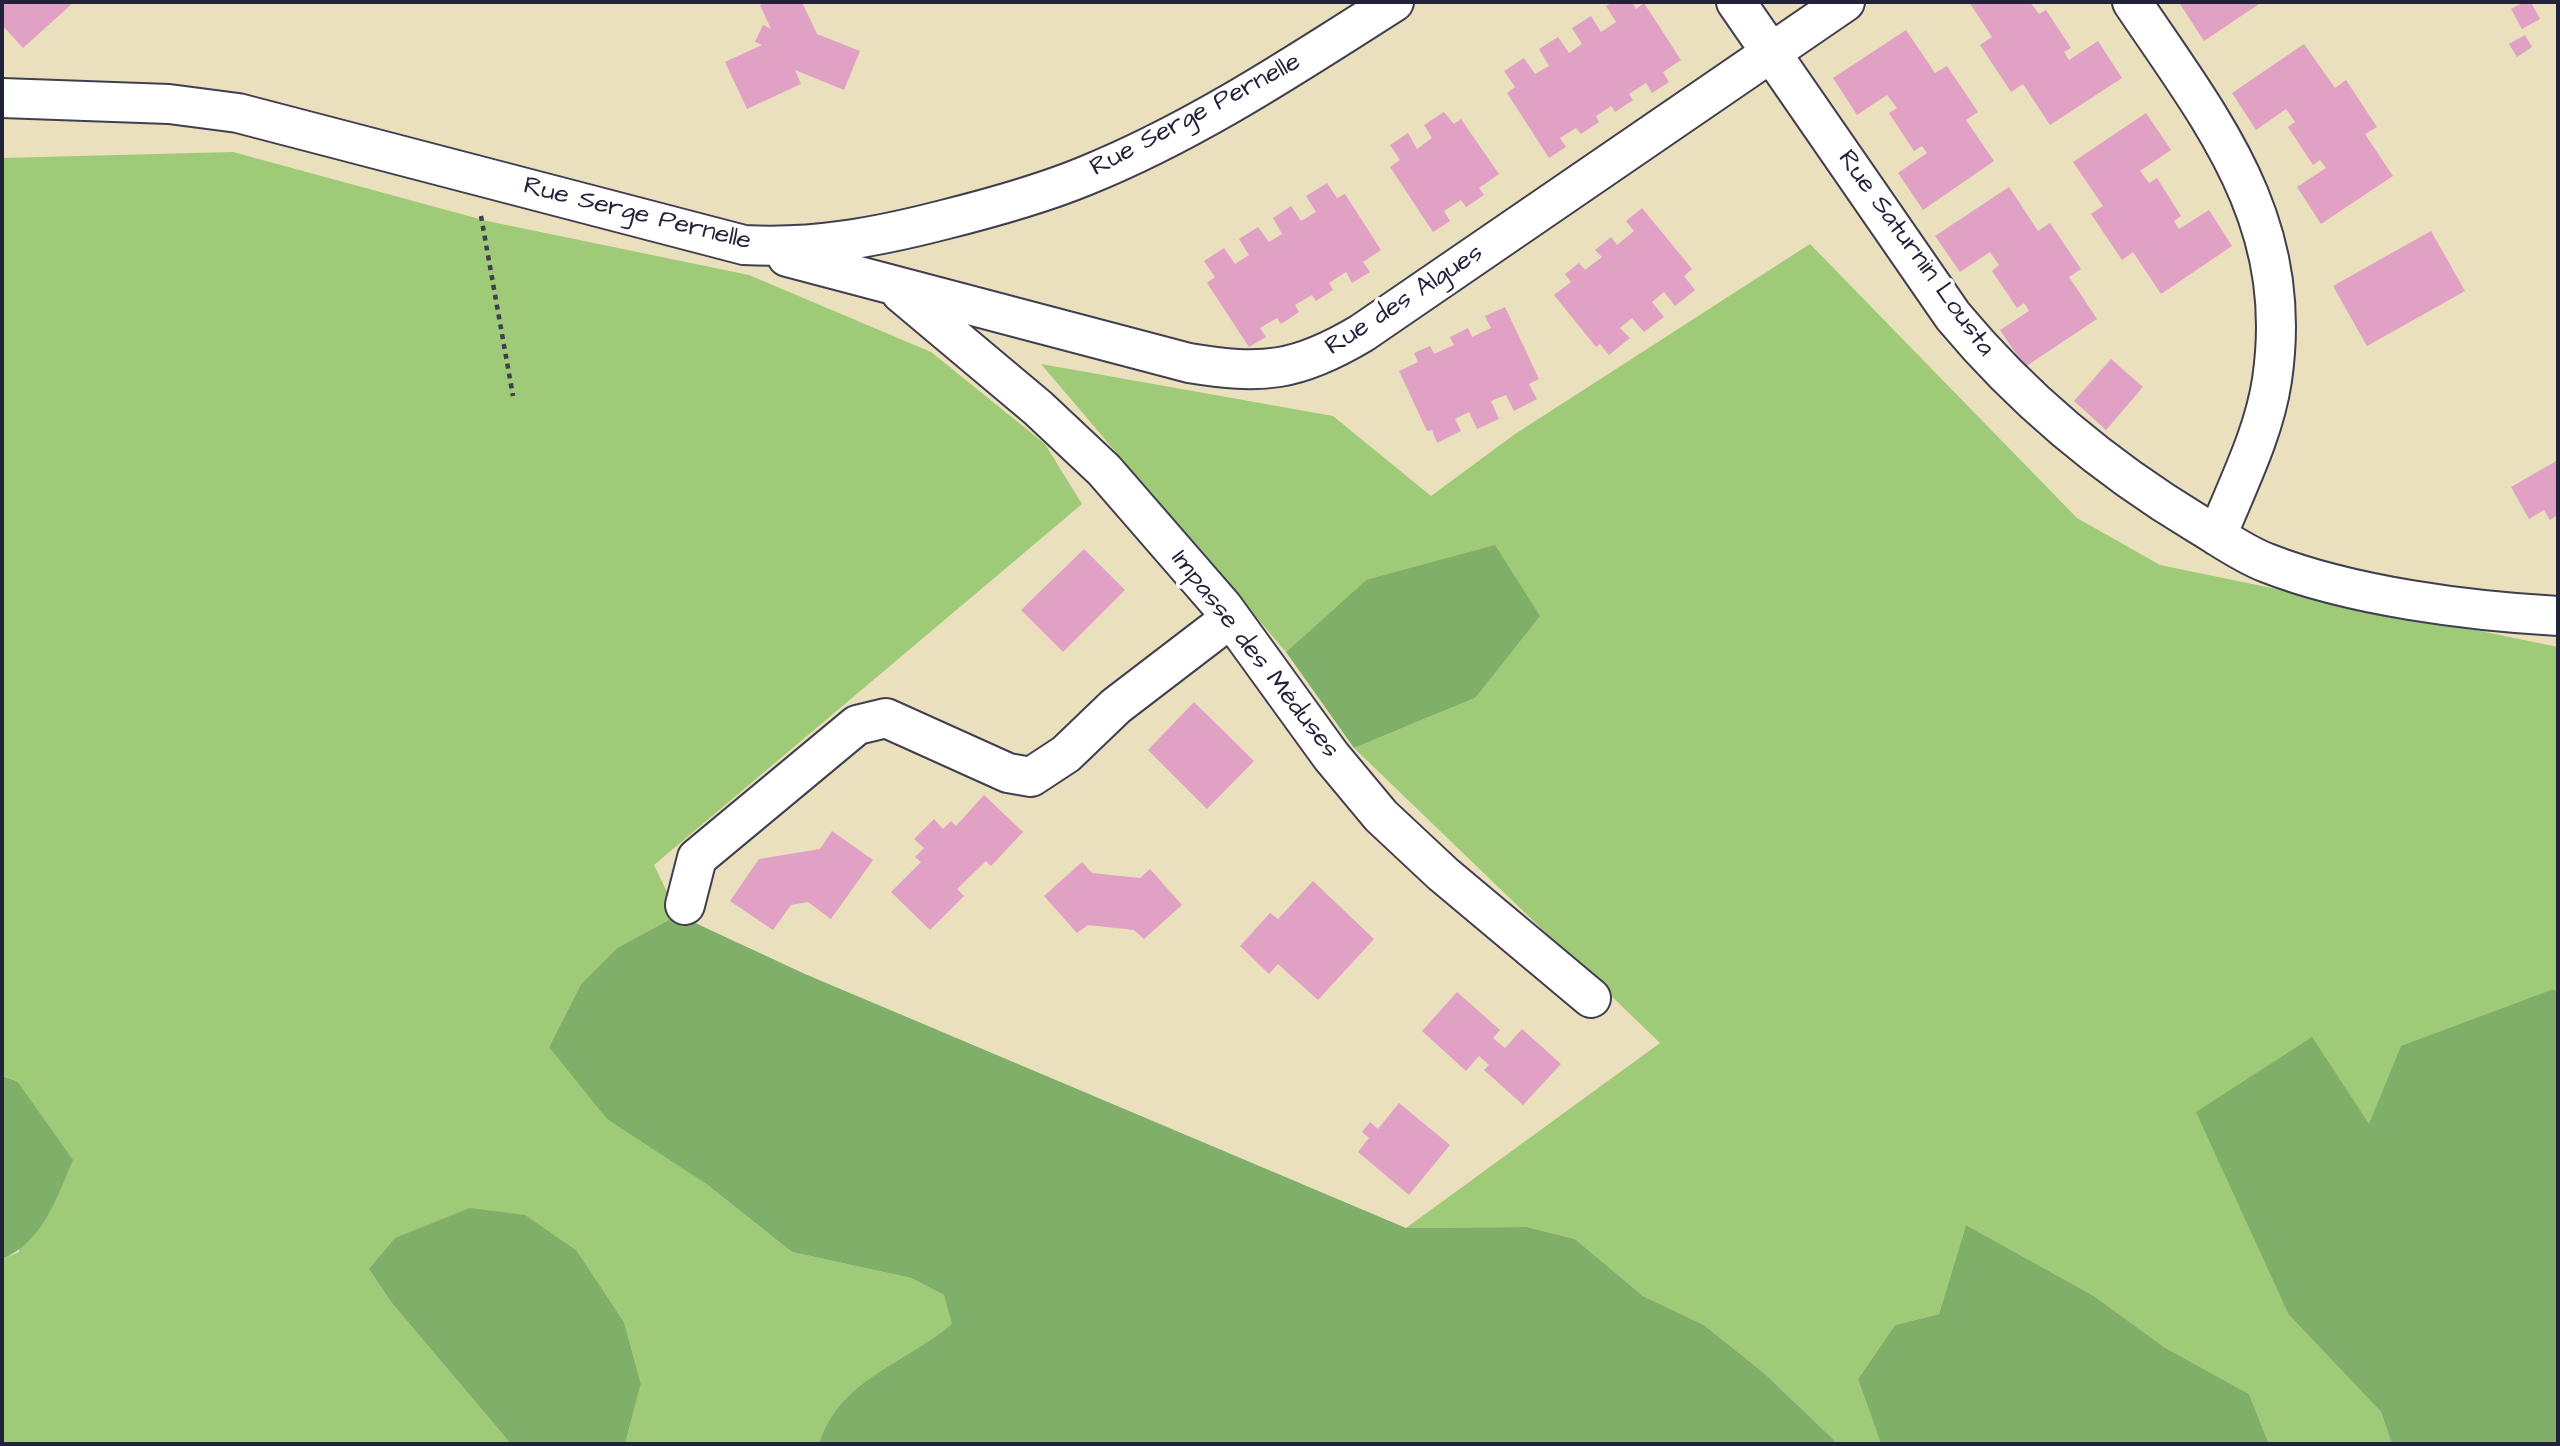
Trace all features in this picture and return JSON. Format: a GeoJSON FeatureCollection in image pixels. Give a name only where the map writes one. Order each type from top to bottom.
{"type":"FeatureCollection","features":[{"type":"Feature","properties":{"kind":"street","name":"Rue Serge Pernelle"},"geometry":{"type":"LineString","coordinates":[[2,98],[169,104],[238,113],[744,245],[792,248],[903,231],[1013,202],[1084,177],[1205,117],[1394,2]]}},
{"type":"Feature","properties":{"kind":"street","name":"Rue Saturnin Lousta"},"geometry":{"type":"LineString","coordinates":[[1736,2],[1953,316],[1984,354],[2013,384],[2099,457],[2149,495],[2265,563],[2314,578],[2387,595],[2516,614],[2558,616]]}},
{"type":"Feature","properties":{"kind":"street","name":"Rue des Algues"},"geometry":{"type":"LineString","coordinates":[[744,245],[1189,363],[1227,369],[1264,370],[1298,365],[1327,354],[1362,334],[1844,2]]}},
{"type":"Feature","properties":{"kind":"street"},"geometry":{"type":"LineString","coordinates":[[2133,2],[2204,108],[2239,169],[2262,224],[2272,272],[2277,322],[2272,382],[2256,442],[2217,536]]}},
{"type":"Feature","properties":{"kind":"street","name":"Impasse des Méduses"},"geometry":{"type":"LineString","coordinates":[[888,283],[978,355],[1104,470],[1231,618],[1331,756],[1381,816],[1443,874],[1591,998]]}},
{"type":"Feature","properties":{"kind":"street"},"geometry":{"type":"LineString","coordinates":[[685,905],[697,858],[857,724],[886,718],[1008,773],[1031,778],[1066,754],[1116,706],[1231,618]]}},
{"type":"Feature","properties":{"kind":"path"},"geometry":{"type":"LineString","coordinates":[[474,174],[513,396]]}},
{"type":"Feature","properties":{"kind":"green space"},"geometry":{"type":"Polygon","coordinates":[[[233,152],[487,221],[749,275],[931,352],[1045,444],[1082,504],[654,865],[678,915],[617,948],[581,984],[549,1047],[705,1183],[792,1252],[911,1278],[944,1295],[953,1324],[858,1388],[842,1403],[819,1444],[625,1444],[641,1384],[624,1322],[577,1251],[369,1269],[391,1302],[511,1444],[2,1444],[2,1259],[19,1252],[18,1081],[2,1076],[2,158],[233,152]]]}},
{"type":"Feature","properties":{"kind":"green space"},"geometry":{"type":"Polygon","coordinates":[[[1810,244],[2077,518],[2160,565],[2558,647],[2558,992],[2554,989],[2369,1125],[2289,1315],[2381,1412],[2392,1444],[2269,1444],[2249,1394],[2164,1347],[2094,1296],[1966,1225],[1939,1314],[1895,1325],[1858,1379],[1881,1444],[1834,1444],[1834,1440],[1764,1373],[1704,1325],[1643,1296],[1575,1239],[1527,1227],[1406,1228],[1660,1043],[1354,748],[1475,698],[1366,580],[1286,652],[1041,364],[1333,416],[1431,496],[1515,434],[1810,244]]]}},
{"type":"Feature","properties":{"kind":"green space"},"geometry":{"type":"Polygon","coordinates":[[[1495,545],[1540,616],[1475,698],[1354,748],[1286,652],[1366,580],[1495,545]]]}},
{"type":"Feature","properties":{"kind":"green space"},"geometry":{"type":"Polygon","coordinates":[[[678,915],[805,974],[1406,1228],[1527,1227],[1575,1239],[1643,1296],[1704,1325],[1764,1373],[1834,1440],[1834,1444],[819,1444],[829,1422],[857,1388],[952,1324],[944,1295],[911,1278],[792,1252],[705,1183],[607,1119],[549,1047],[581,984],[617,948],[678,915]]]}},
{"type":"Feature","properties":{"kind":"green space"},"geometry":{"type":"Polygon","coordinates":[[[2554,989],[2558,992],[2558,1444],[2392,1444],[2381,1412],[2289,1315],[2196,1112],[2312,1037],[2369,1124],[2401,1046],[2554,989]]]}},
{"type":"Feature","properties":{"kind":"green space"},"geometry":{"type":"Polygon","coordinates":[[[2,1076],[17,1081],[73,1160],[54,1204],[38,1230],[28,1242],[2,1259],[2,1076]]]}},
{"type":"Feature","properties":{"kind":"green space"},"geometry":{"type":"Polygon","coordinates":[[[470,1208],[525,1215],[577,1251],[624,1322],[641,1384],[625,1444],[511,1444],[391,1302],[369,1269],[395,1238],[470,1208]]]}},
{"type":"Feature","properties":{"kind":"green space"},"geometry":{"type":"Polygon","coordinates":[[[1966,1225],[2094,1296],[2164,1347],[2249,1394],[2269,1444],[1881,1444],[1858,1379],[1895,1325],[1939,1314],[1966,1225]]]}},
{"type":"Feature","properties":{"kind":"building"},"geometry":{"type":"Polygon","coordinates":[[[2,2],[74,2],[23,48],[2,25],[2,2]]]}},
{"type":"Feature","properties":{"kind":"building"},"geometry":{"type":"Polygon","coordinates":[[[767,2],[802,2],[817,34],[860,51],[844,90],[795,70],[801,84],[747,109],[725,62],[762,45],[755,42],[763,25],[771,29],[760,5],[767,2]]]}},
{"type":"Feature","properties":{"kind":"building"},"geometry":{"type":"Polygon","coordinates":[[[1613,2],[1632,2],[1636,9],[1644,3],[1681,60],[1663,72],[1669,82],[1652,93],[1646,83],[1629,94],[1633,100],[1615,112],[1611,106],[1596,116],[1599,122],[1581,134],[1576,128],[1560,138],[1566,147],[1549,158],[1507,93],[1515,87],[1504,71],[1524,58],[1535,74],[1549,66],[1539,49],[1558,37],[1569,53],[1582,44],[1572,28],[1591,16],[1601,32],[1616,22],[1606,6],[1613,2]]]}},
{"type":"Feature","properties":{"kind":"building"},"geometry":{"type":"Polygon","coordinates":[[[1969,2],[2030,2],[2039,14],[2046,10],[2071,48],[2064,52],[2069,60],[2098,41],[2122,78],[2050,125],[2023,84],[2011,92],[1980,45],[1992,37],[1969,2]]]}},
{"type":"Feature","properties":{"kind":"building"},"geometry":{"type":"Polygon","coordinates":[[[2262,2],[2204,41],[2180,4],[2262,2]]]}},
{"type":"Feature","properties":{"kind":"building"},"geometry":{"type":"Polygon","coordinates":[[[2524,2],[2531,2],[2540,19],[2522,29],[2511,9],[2524,2]]]}},
{"type":"Feature","properties":{"kind":"building"},"geometry":{"type":"Polygon","coordinates":[[[1906,30],[1935,73],[1947,66],[1978,112],[1966,120],[1994,161],[1923,210],[1898,173],[1927,153],[1922,146],[1914,151],[1889,113],[1897,108],[1887,95],[1857,115],[1833,78],[1906,30]]]}},
{"type":"Feature","properties":{"kind":"building"},"geometry":{"type":"Polygon","coordinates":[[[2525,35],[2532,47],[2517,57],[2509,44],[2525,35]]]}},
{"type":"Feature","properties":{"kind":"building"},"geometry":{"type":"Polygon","coordinates":[[[2304,44],[2335,88],[2346,80],[2377,127],[2365,134],[2393,176],[2321,224],[2297,187],[2326,168],[2320,160],[2313,165],[2288,127],[2295,122],[2286,109],[2256,130],[2232,93],[2304,44]]]}},
{"type":"Feature","properties":{"kind":"building"},"geometry":{"type":"Polygon","coordinates":[[[1444,112],[1454,124],[1461,119],[1499,174],[1479,188],[1484,195],[1466,207],[1461,200],[1444,211],[1450,221],[1433,232],[1390,167],[1400,160],[1390,145],[1408,133],[1417,149],[1432,138],[1424,125],[1444,112]]]}},
{"type":"Feature","properties":{"kind":"building"},"geometry":{"type":"Polygon","coordinates":[[[2146,113],[2171,150],[2140,171],[2149,183],[2157,178],[2181,216],[2174,221],[2179,229],[2209,210],[2232,246],[2161,294],[2133,252],[2122,260],[2091,214],[2103,206],[2073,162],[2146,113]]]}},
{"type":"Feature","properties":{"kind":"building"},"geometry":{"type":"Polygon","coordinates":[[[1327,183],[1337,198],[1345,194],[1381,250],[1363,262],[1370,272],[1352,283],[1346,272],[1329,283],[1333,290],[1316,301],[1312,295],[1295,305],[1299,312],[1281,324],[1277,318],[1260,328],[1266,337],[1249,347],[1207,283],[1215,277],[1204,261],[1224,248],[1235,264],[1249,255],[1239,239],[1258,227],[1269,242],[1282,234],[1273,218],[1291,206],[1301,221],[1316,212],[1306,196],[1327,183]]]}},
{"type":"Feature","properties":{"kind":"building"},"geometry":{"type":"Polygon","coordinates":[[[2009,187],[2038,231],[2050,223],[2081,269],[2069,277],[2097,319],[2025,367],[2000,330],[2029,311],[2024,303],[2017,308],[1992,271],[1999,265],[1990,252],[1960,272],[1935,236],[2009,187]]]}},
{"type":"Feature","properties":{"kind":"building"},"geometry":{"type":"Polygon","coordinates":[[[1642,208],[1692,269],[1684,276],[1695,290],[1675,306],[1664,292],[1652,302],[1664,317],[1644,332],[1632,318],[1620,328],[1630,338],[1609,355],[1600,344],[1596,347],[1554,295],[1571,282],[1565,274],[1579,263],[1585,270],[1602,257],[1595,250],[1611,237],[1617,245],[1634,231],[1626,221],[1642,208]]]}},
{"type":"Feature","properties":{"kind":"building"},"geometry":{"type":"Polygon","coordinates":[[[2431,231],[2465,291],[2367,346],[2333,286],[2431,231]]]}},
{"type":"Feature","properties":{"kind":"building"},"geometry":{"type":"Polygon","coordinates":[[[1505,307],[1539,379],[1529,384],[1537,399],[1514,411],[1506,395],[1491,401],[1499,419],[1477,429],[1469,412],[1455,419],[1461,431],[1437,443],[1432,430],[1427,431],[1399,371],[1418,362],[1414,353],[1430,346],[1434,354],[1454,345],[1450,337],[1468,328],[1472,337],[1491,328],[1485,316],[1505,307]]]}},
{"type":"Feature","properties":{"kind":"building"},"geometry":{"type":"Polygon","coordinates":[[[2111,359],[2143,387],[2106,430],[2074,401],[2111,359]]]}},
{"type":"Feature","properties":{"kind":"building"},"geometry":{"type":"Polygon","coordinates":[[[2558,460],[2558,515],[2550,520],[2544,510],[2529,519],[2511,487],[2558,460]]]}},
{"type":"Feature","properties":{"kind":"building"},"geometry":{"type":"Polygon","coordinates":[[[1084,549],[1125,590],[1063,652],[1021,610],[1084,549]]]}},
{"type":"Feature","properties":{"kind":"building"},"geometry":{"type":"Polygon","coordinates":[[[1194,702],[1254,761],[1207,809],[1148,750],[1194,702]]]}},
{"type":"Feature","properties":{"kind":"building"},"geometry":{"type":"Polygon","coordinates":[[[984,795],[1023,832],[991,866],[986,861],[957,889],[964,896],[930,930],[891,892],[921,862],[915,857],[924,848],[914,839],[934,819],[943,829],[951,821],[956,826],[984,795]]]}},
{"type":"Feature","properties":{"kind":"building"},"geometry":{"type":"Polygon","coordinates":[[[832,831],[873,860],[831,919],[808,902],[791,905],[773,930],[730,901],[759,859],[820,849],[832,831]]]}},
{"type":"Feature","properties":{"kind":"building"},"geometry":{"type":"Polygon","coordinates":[[[1082,862],[1092,873],[1140,878],[1150,869],[1182,905],[1144,939],[1134,930],[1088,925],[1077,933],[1044,896],[1082,862]]]}},
{"type":"Feature","properties":{"kind":"building"},"geometry":{"type":"Polygon","coordinates":[[[1313,881],[1374,939],[1318,1000],[1278,964],[1269,974],[1240,946],[1270,913],[1278,919],[1313,881]]]}},
{"type":"Feature","properties":{"kind":"building"},"geometry":{"type":"Polygon","coordinates":[[[1457,992],[1500,1030],[1493,1038],[1505,1048],[1522,1029],[1561,1064],[1523,1105],[1484,1070],[1489,1065],[1479,1056],[1466,1071],[1422,1031],[1457,992]]]}},
{"type":"Feature","properties":{"kind":"building"},"geometry":{"type":"Polygon","coordinates":[[[1399,1103],[1450,1145],[1409,1195],[1358,1152],[1369,1138],[1362,1132],[1370,1122],[1378,1129],[1399,1103]]]}}]}
